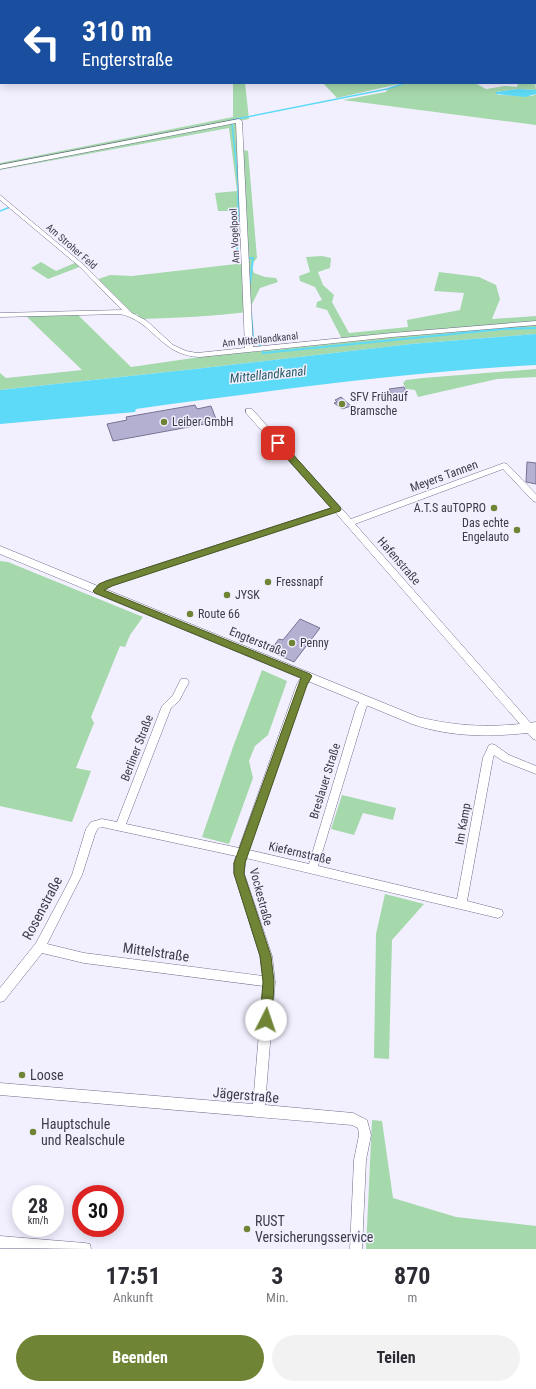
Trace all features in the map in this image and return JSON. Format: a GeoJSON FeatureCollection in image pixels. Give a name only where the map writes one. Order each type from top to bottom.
{"type":"FeatureCollection","features":[{"type":"Feature","properties":{"kind":"main road","name":"Engterstraße"},"geometry":{"type":"LineString","coordinates":[[0,550],[416,721],[449,729],[470,732],[534,730]]}},
{"type":"Feature","properties":{"kind":"street","name":"Am Vogelpool"},"geometry":{"type":"LineString","coordinates":[[0,167],[239,121],[250,350]]}},
{"type":"Feature","properties":{"kind":"street","name":"Am Stroher Feld"},"geometry":{"type":"LineString","coordinates":[[0,197],[82,266],[129,313]]}},
{"type":"Feature","properties":{"kind":"street","name":"Am Mittellandkanal"},"geometry":{"type":"LineString","coordinates":[[0,315],[129,313],[141,319],[178,351],[200,355],[536,322]]}},
{"type":"Feature","properties":{"kind":"street","name":"Hafenstraße"},"geometry":{"type":"LineString","coordinates":[[249,411],[534,730]]}},
{"type":"Feature","properties":{"kind":"street","name":"Meyers Tannen"},"geometry":{"type":"LineString","coordinates":[[349,523],[504,466],[536,498]]}},
{"type":"Feature","properties":{"kind":"street"},"geometry":{"type":"LineString","coordinates":[[98,591],[109,583],[337,509]]}},
{"type":"Feature","properties":{"kind":"street","name":"Vockestraße"},"geometry":{"type":"LineString","coordinates":[[258,1111],[269,982],[266,956],[239,874],[239,863],[302,684],[307,676]]}},
{"type":"Feature","properties":{"kind":"street","name":"Berliner Straße"},"geometry":{"type":"LineString","coordinates":[[120,826],[167,706],[176,698],[184,682]]}},
{"type":"Feature","properties":{"kind":"street","name":"Breslauer Straße"},"geometry":{"type":"LineString","coordinates":[[312,870],[361,708],[365,700]]}},
{"type":"Feature","properties":{"kind":"street","name":"Im Kamp"},"geometry":{"type":"LineString","coordinates":[[462,905],[488,758],[492,748],[506,758],[536,770]]}},
{"type":"Feature","properties":{"kind":"street","name":"Kiefernstraße"},"geometry":{"type":"LineString","coordinates":[[95,825],[102,823],[120,826],[498,913]]}},
{"type":"Feature","properties":{"kind":"street","name":"Rosenstraße"},"geometry":{"type":"LineString","coordinates":[[0,997],[40,947],[77,875],[90,832],[95,825]]}},
{"type":"Feature","properties":{"kind":"street","name":"Mittelstraße"},"geometry":{"type":"LineString","coordinates":[[40,947],[84,958],[269,982]]}},
{"type":"Feature","properties":{"kind":"street","name":"Jägerstraße"},"geometry":{"type":"LineString","coordinates":[[0,1089],[353,1119],[363,1124],[365,1134],[360,1160],[356,1249]]}},
{"type":"Feature","properties":{"kind":"street"},"geometry":{"type":"LineString","coordinates":[[0,1242],[85,1249]]}},
{"type":"Feature","properties":{"kind":"green space"},"geometry":{"type":"Polygon","coordinates":[[[233,84],[245,84],[249,119],[239,121],[240,149],[248,151],[257,258],[251,265],[254,273],[265,277],[276,278],[278,282],[260,288],[248,312],[195,317],[142,319],[137,314],[126,314],[93,281],[110,275],[132,276],[245,263],[243,211],[218,211],[215,193],[237,191],[229,128],[0,170],[0,163],[233,117],[233,84]]]}},
{"type":"Feature","properties":{"kind":"green space"},"geometry":{"type":"Polygon","coordinates":[[[324,84],[399,84],[337,98],[324,84]]]}},
{"type":"Feature","properties":{"kind":"green space"},"geometry":{"type":"Polygon","coordinates":[[[403,84],[477,84],[486,89],[505,86],[517,87],[518,84],[535,84],[536,90],[518,89],[496,92],[498,95],[532,96],[536,94],[536,125],[343,100],[386,92],[387,89],[403,84]]]}},
{"type":"Feature","properties":{"kind":"green space"},"geometry":{"type":"Polygon","coordinates":[[[322,256],[331,258],[330,268],[318,272],[323,285],[334,295],[332,302],[349,333],[408,327],[407,320],[460,310],[464,293],[434,291],[439,272],[479,277],[496,285],[500,299],[492,319],[536,316],[536,334],[411,344],[0,390],[0,373],[6,378],[82,370],[26,316],[77,314],[131,367],[249,350],[342,339],[327,310],[316,307],[317,302],[322,300],[315,287],[300,281],[299,276],[310,272],[306,257],[322,256]]]}},
{"type":"Feature","properties":{"kind":"green space"},"geometry":{"type":"Polygon","coordinates":[[[41,262],[56,271],[77,262],[82,266],[48,279],[31,268],[41,262]]]}},
{"type":"Feature","properties":{"kind":"green space"},"geometry":{"type":"Polygon","coordinates":[[[536,369],[536,377],[497,379],[418,397],[415,390],[406,389],[403,383],[406,380],[423,378],[536,369]]]}},
{"type":"Feature","properties":{"kind":"green space"},"geometry":{"type":"Polygon","coordinates":[[[0,561],[8,562],[143,617],[130,635],[125,647],[120,646],[91,717],[94,723],[76,768],[91,771],[72,822],[0,806],[0,561]]]}},
{"type":"Feature","properties":{"kind":"green space"},"geometry":{"type":"Polygon","coordinates":[[[262,670],[287,681],[268,735],[255,746],[249,761],[253,778],[229,844],[202,837],[233,747],[262,670]]]}},
{"type":"Feature","properties":{"kind":"green space"},"geometry":{"type":"Polygon","coordinates":[[[342,795],[396,808],[393,820],[363,813],[354,835],[331,829],[342,795]]]}},
{"type":"Feature","properties":{"kind":"green space"},"geometry":{"type":"Polygon","coordinates":[[[385,894],[424,904],[392,940],[389,1059],[374,1058],[376,934],[385,894]]]}},
{"type":"Feature","properties":{"kind":"green space"},"geometry":{"type":"Polygon","coordinates":[[[372,1120],[382,1121],[393,1198],[456,1217],[536,1226],[536,1249],[366,1249],[372,1120]]]}},
{"type":"Feature","properties":{"kind":"water"},"geometry":{"type":"Polygon","coordinates":[[[518,89],[536,90],[536,94],[525,97],[496,94],[496,92],[518,89]]]}},
{"type":"Feature","properties":{"kind":"water","name":"Mittellandkanal"},"geometry":{"type":"Polygon","coordinates":[[[536,334],[536,365],[353,381],[171,404],[136,409],[135,412],[0,424],[0,390],[411,344],[536,334]]]}},
{"type":"Feature","properties":{"kind":"building"},"geometry":{"type":"Polygon","coordinates":[[[404,387],[408,396],[393,398],[389,389],[404,387]]]}},
{"type":"Feature","properties":{"kind":"building","name":"SFV Frühauf Bramsche"},"geometry":{"type":"Polygon","coordinates":[[[341,397],[351,406],[342,409],[334,403],[337,402],[335,400],[341,397]]]}},
{"type":"Feature","properties":{"kind":"building","name":"Leiber GmbH"},"geometry":{"type":"Polygon","coordinates":[[[195,405],[197,409],[211,406],[216,419],[205,424],[113,441],[107,424],[127,420],[126,417],[195,405]]]}},
{"type":"Feature","properties":{"kind":"building"},"geometry":{"type":"Polygon","coordinates":[[[527,462],[536,463],[536,484],[526,482],[527,462]]]}},
{"type":"Feature","properties":{"kind":"building","name":"Penny"},"geometry":{"type":"Polygon","coordinates":[[[300,619],[320,628],[294,662],[274,653],[277,649],[273,647],[279,639],[283,640],[300,619]]]}},
{"type":"Feature","properties":{"kind":"waterway"},"geometry":{"type":"LineString","coordinates":[[232,120],[387,89],[402,84]]}},
{"type":"Feature","properties":{"kind":"waterway"},"geometry":{"type":"LineString","coordinates":[[232,124],[238,181],[238,211]]}},
{"type":"Feature","properties":{"kind":"waterway"},"geometry":{"type":"LineString","coordinates":[[0,211],[10,207]]}},
{"type":"Feature","properties":{"kind":"waterway"},"geometry":{"type":"LineString","coordinates":[[238,211],[237,258],[240,258]]}},
{"type":"Feature","properties":{"kind":"waterway"},"geometry":{"type":"LineString","coordinates":[[250,258],[253,258],[250,283]]}},
{"type":"Feature","properties":{"kind":"waterway"},"geometry":{"type":"LineString","coordinates":[[251,312],[253,337],[260,345]]}},
{"type":"Feature","properties":{"kind":"waterway"},"geometry":{"type":"LineString","coordinates":[[263,350],[263,353],[503,329],[536,328]]}},
{"type":"Feature","properties":{"kind":"place","name":"SFV Frühauf Bramsche"},"geometry":{"type":"Point","coordinates":[342,404]}},
{"type":"Feature","properties":{"kind":"place","name":"Leiber GmbH"},"geometry":{"type":"Point","coordinates":[164,422]}},
{"type":"Feature","properties":{"kind":"place","name":"A.T.S auTOPRO"},"geometry":{"type":"Point","coordinates":[494,508]}},
{"type":"Feature","properties":{"kind":"place","name":"Das echte Engelauto"},"geometry":{"type":"Point","coordinates":[517,530]}},
{"type":"Feature","properties":{"kind":"place","name":"Fressnapf"},"geometry":{"type":"Point","coordinates":[268,582]}},
{"type":"Feature","properties":{"kind":"place","name":"JYSK"},"geometry":{"type":"Point","coordinates":[227,595]}},
{"type":"Feature","properties":{"kind":"place","name":"Route 66"},"geometry":{"type":"Point","coordinates":[190,614]}},
{"type":"Feature","properties":{"kind":"place","name":"Penny"},"geometry":{"type":"Point","coordinates":[292,643]}},
{"type":"Feature","properties":{"kind":"place","name":"Loose"},"geometry":{"type":"Point","coordinates":[22,1075]}},
{"type":"Feature","properties":{"kind":"place","name":"Hauptschule und Realschule"},"geometry":{"type":"Point","coordinates":[33,1132]}},
{"type":"Feature","properties":{"kind":"place","name":"RUST Versicherungsservice"},"geometry":{"type":"Point","coordinates":[247,1229]}},
{"type":"Feature","properties":{"kind":"route"},"geometry":{"type":"LineString","coordinates":[[266,1020],[269,982],[266,956],[239,874],[239,863],[302,684],[307,676],[98,591],[109,583],[337,509],[278,443]]}}]}
